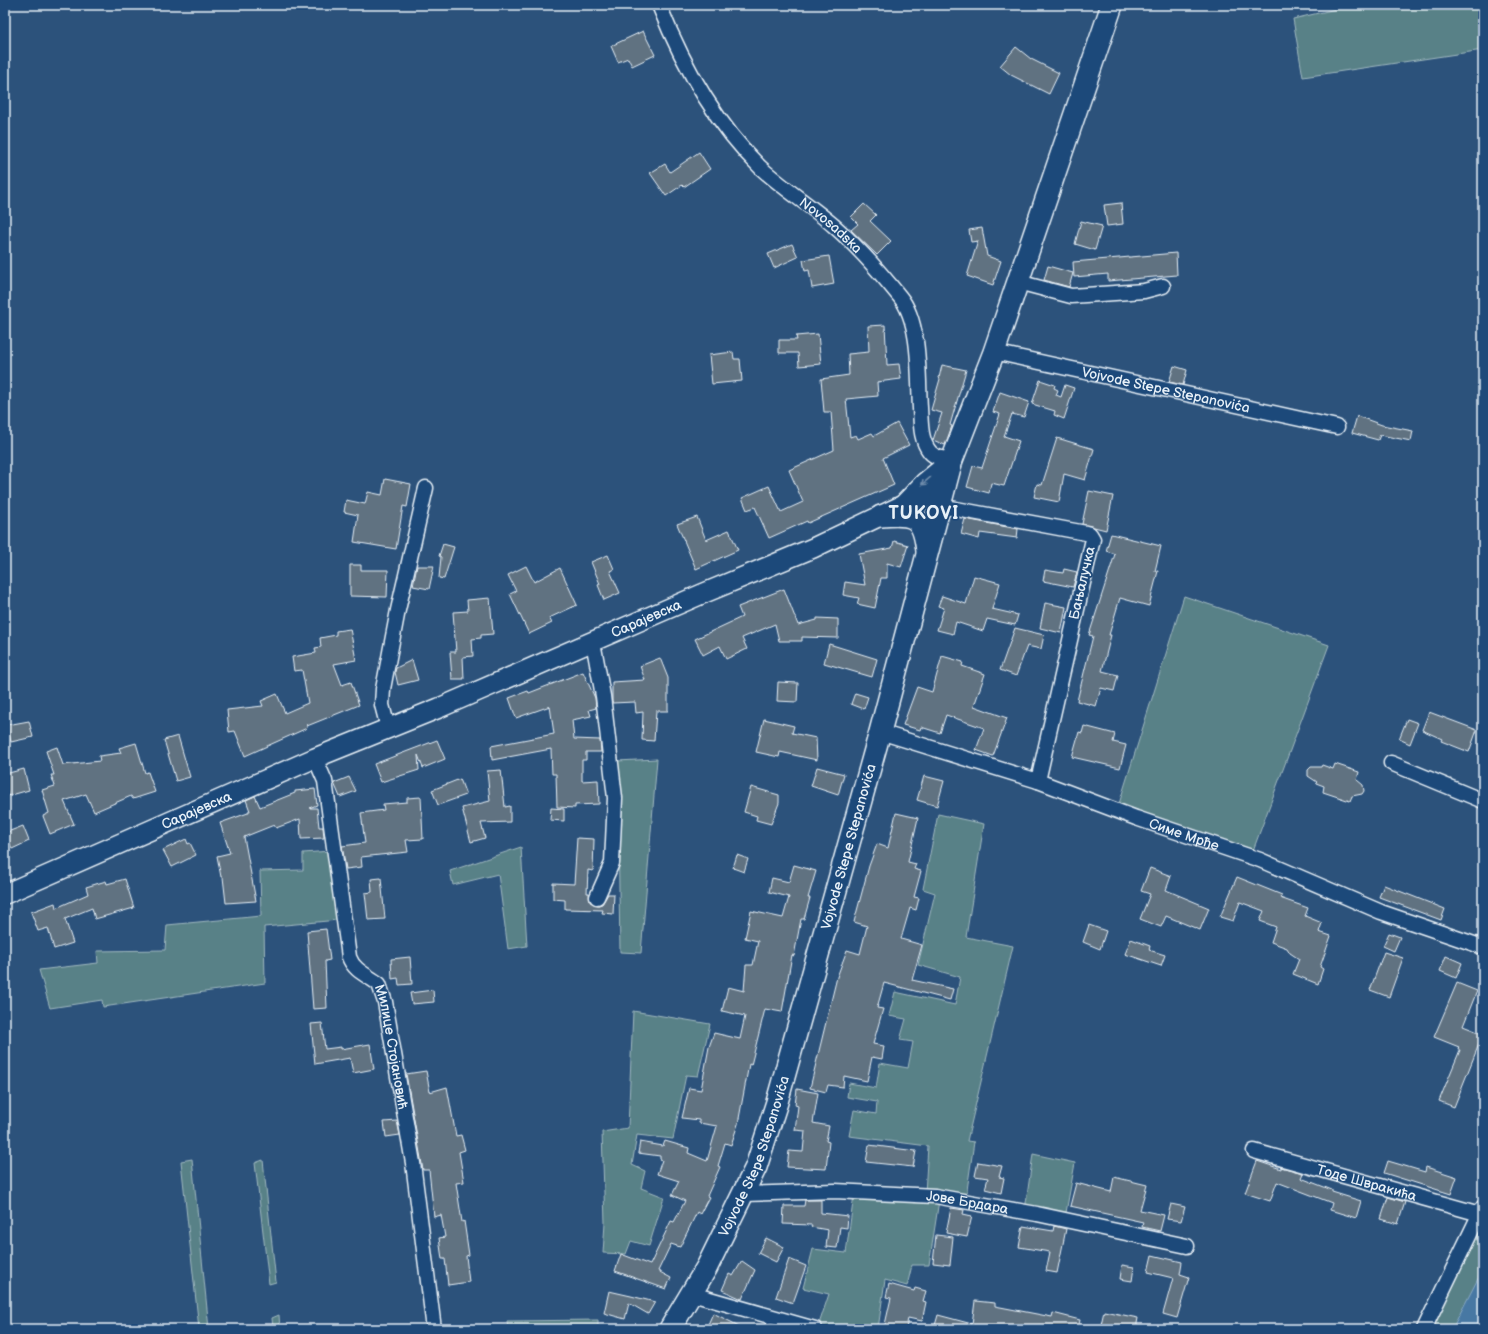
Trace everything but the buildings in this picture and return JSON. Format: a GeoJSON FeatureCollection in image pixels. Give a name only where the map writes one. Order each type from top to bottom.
{"type":"FeatureCollection","features":[{"type":"Feature","properties":{"kind":"main road","name":"Vojvode Stepe Stepanovića"},"geometry":{"type":"LineString","coordinates":[[670,1329],[692,1294],[744,1194],[756,1167],[777,1102],[880,732],[952,460],[994,352],[1112,5]]}},
{"type":"Feature","properties":{"kind":"main road"},"geometry":{"type":"LineString","coordinates":[[903,505],[924,483],[952,460]]}},
{"type":"Feature","properties":{"kind":"main road"},"geometry":{"type":"LineString","coordinates":[[903,505],[924,499],[946,486]]}},
{"type":"Feature","properties":{"kind":"main road","name":"Сарајевска"},"geometry":{"type":"LineString","coordinates":[[5,894],[315,758],[814,548],[903,505]]}},
{"type":"Feature","properties":{"kind":"main road"},"geometry":{"type":"LineString","coordinates":[[881,516],[906,515],[918,520],[926,536],[927,551]]}},
{"type":"Feature","properties":{"kind":"street","name":"Novosadska"},"geometry":{"type":"LineString","coordinates":[[659,5],[684,64],[719,119],[738,143],[762,168],[835,227],[881,274],[905,304],[912,321],[916,348],[921,432],[930,453],[937,457],[952,460]]}},
{"type":"Feature","properties":{"kind":"street"},"geometry":{"type":"LineString","coordinates":[[1018,282],[1071,296],[1144,291],[1163,286]]}},
{"type":"Feature","properties":{"kind":"street","name":"Vojvode Stepe Stepanovića"},"geometry":{"type":"LineString","coordinates":[[994,352],[1337,427]]}},
{"type":"Feature","properties":{"kind":"street"},"geometry":{"type":"LineString","coordinates":[[388,728],[382,705],[383,689],[398,610],[426,488]]}},
{"type":"Feature","properties":{"kind":"street","name":"Бањалучка"},"geometry":{"type":"LineString","coordinates":[[940,506],[1086,532],[1090,534],[1093,539],[1038,781]]}},
{"type":"Feature","properties":{"kind":"street"},"geometry":{"type":"LineString","coordinates":[[593,642],[603,696],[615,798],[612,863],[597,897]]}},
{"type":"Feature","properties":{"kind":"street","name":"Симе Мрђе"},"geometry":{"type":"LineString","coordinates":[[880,732],[1038,781],[1136,818],[1260,860],[1381,912],[1483,947]]}},
{"type":"Feature","properties":{"kind":"street","name":"Милице Стојановић"},"geometry":{"type":"LineString","coordinates":[[315,758],[325,781],[349,956],[352,964],[357,970],[379,984],[385,1002],[413,1163],[434,1329]]}},
{"type":"Feature","properties":{"kind":"street"},"geometry":{"type":"LineString","coordinates":[[1391,762],[1483,801]]}},
{"type":"Feature","properties":{"kind":"street","name":"Тоде Швракића"},"geometry":{"type":"LineString","coordinates":[[1254,1151],[1481,1210],[1424,1329]]}},
{"type":"Feature","properties":{"kind":"street","name":"Јове Брдара"},"geometry":{"type":"LineString","coordinates":[[744,1194],[835,1191],[934,1196],[1037,1214],[1188,1246]]}},
{"type":"Feature","properties":{"kind":"street"},"geometry":{"type":"LineString","coordinates":[[692,1294],[815,1329]]}},
{"type":"Feature","properties":{"kind":"green space"},"geometry":{"type":"Polygon","coordinates":[[[1353,5],[1424,5],[1425,7],[1483,5],[1483,50],[1303,77],[1293,19],[1353,5]]]}},
{"type":"Feature","properties":{"kind":"green space"},"geometry":{"type":"Polygon","coordinates":[[[1184,596],[1329,645],[1251,856],[1118,807],[1184,596]]]}},
{"type":"Feature","properties":{"kind":"green space"},"geometry":{"type":"Polygon","coordinates":[[[657,759],[641,953],[620,952],[617,761],[657,759]]]}},
{"type":"Feature","properties":{"kind":"green space"},"geometry":{"type":"Polygon","coordinates":[[[938,814],[984,824],[966,937],[1013,946],[967,1141],[974,1142],[965,1204],[939,1200],[929,1265],[912,1265],[907,1286],[885,1280],[878,1329],[838,1329],[819,1324],[829,1294],[803,1288],[813,1249],[846,1253],[854,1195],[925,1193],[928,1146],[849,1136],[854,1110],[876,1114],[877,1102],[847,1097],[849,1083],[876,1088],[880,1063],[908,1068],[913,1042],[900,1040],[906,1019],[889,1016],[895,992],[955,1005],[960,977],[918,965],[935,893],[923,889],[938,814]]]}},
{"type":"Feature","properties":{"kind":"green space"},"geometry":{"type":"Polygon","coordinates":[[[521,847],[527,946],[508,949],[498,874],[453,885],[450,871],[521,847]]]}},
{"type":"Feature","properties":{"kind":"green space"},"geometry":{"type":"Polygon","coordinates":[[[331,851],[338,920],[264,927],[265,983],[103,1007],[102,1000],[50,1008],[39,970],[98,963],[97,951],[165,950],[167,925],[261,916],[260,871],[303,870],[303,853],[331,851]]]}},
{"type":"Feature","properties":{"kind":"green space"},"geometry":{"type":"Polygon","coordinates":[[[633,1011],[710,1024],[698,1076],[686,1075],[673,1139],[637,1135],[632,1165],[645,1171],[641,1188],[664,1197],[649,1246],[631,1241],[626,1254],[603,1253],[605,1223],[602,1132],[628,1128],[633,1011]]]}},
{"type":"Feature","properties":{"kind":"green space"},"geometry":{"type":"Polygon","coordinates":[[[1033,1154],[1075,1163],[1065,1218],[1025,1210],[1033,1154]]]}},
{"type":"Feature","properties":{"kind":"green space"},"geometry":{"type":"Polygon","coordinates":[[[192,1159],[209,1329],[199,1329],[181,1161],[192,1159]]]}},
{"type":"Feature","properties":{"kind":"green space"},"geometry":{"type":"Polygon","coordinates":[[[263,1160],[276,1282],[269,1284],[255,1163],[263,1160]]]}},
{"type":"Feature","properties":{"kind":"green space"},"geometry":{"type":"Polygon","coordinates":[[[1483,1216],[1483,1291],[1459,1329],[1428,1329],[1483,1216]]]}},
{"type":"Feature","properties":{"kind":"green space"},"geometry":{"type":"Polygon","coordinates":[[[279,1315],[280,1329],[273,1329],[272,1318],[279,1315]]]}},
{"type":"Feature","properties":{"kind":"green space"},"geometry":{"type":"Polygon","coordinates":[[[598,1320],[598,1329],[508,1329],[507,1321],[598,1320]]]}},
{"type":"Feature","properties":{"kind":"water"},"geometry":{"type":"Polygon","coordinates":[[[1483,1269],[1483,1329],[1452,1329],[1483,1269]]]}},
{"type":"Feature","properties":{"kind":"district","name":"TUKOVI"},"geometry":{"type":"Point","coordinates":[924,513]}}]}
